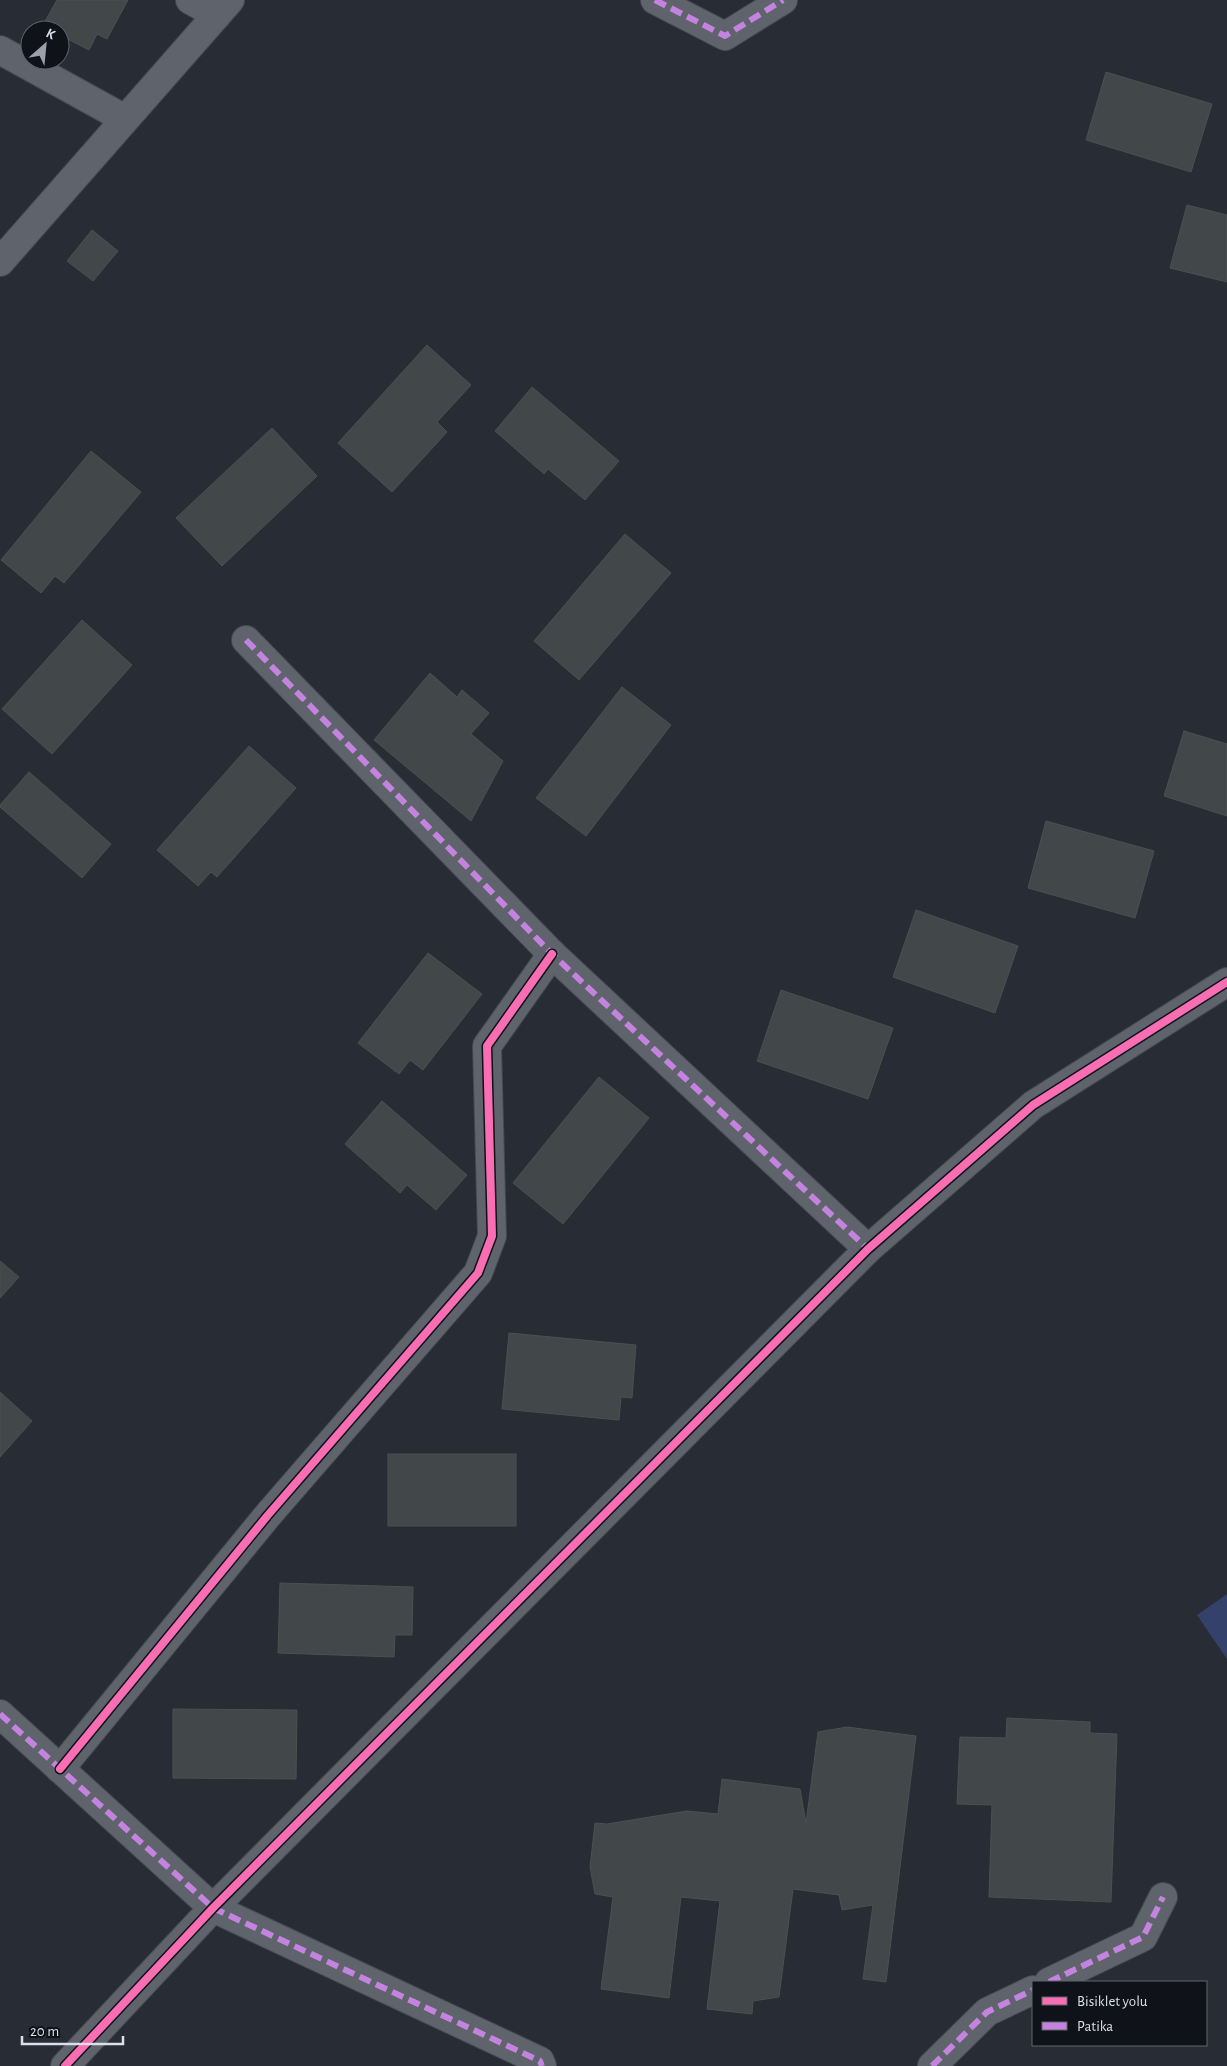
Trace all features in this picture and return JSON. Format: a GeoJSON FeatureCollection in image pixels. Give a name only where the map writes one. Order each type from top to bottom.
{"type":"FeatureCollection","features":[{"type":"Feature","properties":{"kind":"street"},"geometry":{"type":"LineString","coordinates":[[0,262],[223,7],[190,0]]}},
{"type":"Feature","properties":{"kind":"street"},"geometry":{"type":"LineString","coordinates":[[655,0],[725,36],[783,0]]}},
{"type":"Feature","properties":{"kind":"street"},"geometry":{"type":"LineString","coordinates":[[0,50],[125,119]]}},
{"type":"Feature","properties":{"kind":"street"},"geometry":{"type":"LineString","coordinates":[[246,640],[552,954],[868,1249]]}},
{"type":"Feature","properties":{"kind":"street"},"geometry":{"type":"LineString","coordinates":[[60,1769],[268,1515],[478,1273],[492,1236],[487,1046],[552,954]]}},
{"type":"Feature","properties":{"kind":"street"},"geometry":{"type":"LineString","coordinates":[[65,2066],[213,1908],[868,1249],[1033,1104],[1227,982]]}},
{"type":"Feature","properties":{"kind":"street"},"geometry":{"type":"LineString","coordinates":[[0,1714],[213,1908],[540,2062],[542,2066]]}},
{"type":"Feature","properties":{"kind":"street"},"geometry":{"type":"LineString","coordinates":[[1052,1981],[1143,1937],[1163,1897]]}},
{"type":"Feature","properties":{"kind":"street"},"geometry":{"type":"LineString","coordinates":[[932,2066],[987,2012],[1032,1990]]}},
{"type":"Feature","properties":{"kind":"shaded area"},"geometry":{"type":"Polygon","coordinates":[[[1227,1594],[1227,1659],[1197,1615],[1227,1594]]]}},
{"type":"Feature","properties":{"kind":"building"},"geometry":{"type":"Polygon","coordinates":[[[57,0],[128,0],[107,39],[97,34],[89,50],[70,40],[70,20],[46,20],[57,0]]]}},
{"type":"Feature","properties":{"kind":"building"},"geometry":{"type":"Polygon","coordinates":[[[1106,72],[1212,104],[1191,172],[1086,140],[1106,72]]]}},
{"type":"Feature","properties":{"kind":"building"},"geometry":{"type":"Polygon","coordinates":[[[1187,205],[1227,215],[1227,282],[1170,268],[1187,205]]]}},
{"type":"Feature","properties":{"kind":"building"},"geometry":{"type":"Polygon","coordinates":[[[92,230],[118,251],[93,281],[67,261],[92,230]]]}},
{"type":"Feature","properties":{"kind":"building"},"geometry":{"type":"Polygon","coordinates":[[[427,345],[471,385],[437,422],[447,432],[392,492],[338,443],[427,345]]]}},
{"type":"Feature","properties":{"kind":"building"},"geometry":{"type":"Polygon","coordinates":[[[532,387],[619,461],[585,500],[548,469],[544,474],[495,431],[532,387]]]}},
{"type":"Feature","properties":{"kind":"building"},"geometry":{"type":"Polygon","coordinates":[[[272,428],[317,476],[222,566],[176,518],[272,428]]]}},
{"type":"Feature","properties":{"kind":"building"},"geometry":{"type":"Polygon","coordinates":[[[91,451],[141,492],[64,583],[55,576],[41,593],[1,560],[91,451]]]}},
{"type":"Feature","properties":{"kind":"building"},"geometry":{"type":"Polygon","coordinates":[[[625,534],[671,573],[579,680],[534,641],[625,534]]]}},
{"type":"Feature","properties":{"kind":"building"},"geometry":{"type":"Polygon","coordinates":[[[82,620],[132,665],[52,754],[2,709],[82,620]]]}},
{"type":"Feature","properties":{"kind":"building"},"geometry":{"type":"Polygon","coordinates":[[[430,673],[457,697],[462,690],[489,713],[471,734],[503,761],[471,821],[374,740],[430,673]]]}},
{"type":"Feature","properties":{"kind":"building"},"geometry":{"type":"Polygon","coordinates":[[[622,687],[671,725],[586,836],[536,798],[622,687]]]}},
{"type":"Feature","properties":{"kind":"building"},"geometry":{"type":"Polygon","coordinates":[[[1184,731],[1227,744],[1227,816],[1164,796],[1184,731]]]}},
{"type":"Feature","properties":{"kind":"building"},"geometry":{"type":"Polygon","coordinates":[[[249,746],[296,788],[217,877],[211,872],[198,886],[157,850],[249,746]]]}},
{"type":"Feature","properties":{"kind":"building"},"geometry":{"type":"Polygon","coordinates":[[[29,772],[111,844],[82,878],[0,807],[29,772]]]}},
{"type":"Feature","properties":{"kind":"building"},"geometry":{"type":"Polygon","coordinates":[[[1046,821],[1154,851],[1135,918],[1028,888],[1046,821]]]}},
{"type":"Feature","properties":{"kind":"building"},"geometry":{"type":"Polygon","coordinates":[[[916,910],[1018,946],[995,1013],[893,977],[916,910]]]}},
{"type":"Feature","properties":{"kind":"building"},"geometry":{"type":"Polygon","coordinates":[[[428,953],[482,994],[423,1070],[410,1060],[399,1074],[358,1043],[428,953]]]}},
{"type":"Feature","properties":{"kind":"building"},"geometry":{"type":"Polygon","coordinates":[[[781,990],[893,1028],[868,1099],[757,1061],[781,990]]]}},
{"type":"Feature","properties":{"kind":"building"},"geometry":{"type":"Polygon","coordinates":[[[599,1077],[649,1118],[563,1224],[513,1183],[599,1077]]]}},
{"type":"Feature","properties":{"kind":"building"},"geometry":{"type":"Polygon","coordinates":[[[382,1101],[467,1175],[436,1210],[407,1185],[400,1193],[345,1144],[382,1101]]]}},
{"type":"Feature","properties":{"kind":"building"},"geometry":{"type":"Polygon","coordinates":[[[0,1261],[19,1277],[0,1298],[0,1261]]]}},
{"type":"Feature","properties":{"kind":"building"},"geometry":{"type":"Polygon","coordinates":[[[509,1333],[636,1345],[632,1398],[621,1397],[619,1420],[502,1409],[509,1333]]]}},
{"type":"Feature","properties":{"kind":"building"},"geometry":{"type":"Polygon","coordinates":[[[0,1392],[32,1421],[0,1457],[0,1392]]]}},
{"type":"Feature","properties":{"kind":"building"},"geometry":{"type":"Polygon","coordinates":[[[388,1454],[516,1454],[516,1526],[388,1526],[388,1454]]]}},
{"type":"Feature","properties":{"kind":"building"},"geometry":{"type":"Polygon","coordinates":[[[280,1583],[413,1587],[412,1635],[395,1635],[394,1657],[278,1653],[280,1583]]]}},
{"type":"Feature","properties":{"kind":"building"},"geometry":{"type":"Polygon","coordinates":[[[173,1709],[297,1710],[296,1779],[173,1778],[173,1709]]]}},
{"type":"Feature","properties":{"kind":"building"},"geometry":{"type":"Polygon","coordinates":[[[1007,1718],[1090,1722],[1090,1733],[1117,1734],[1111,1902],[989,1897],[992,1805],[957,1804],[960,1737],[1006,1738],[1007,1718]]]}},
{"type":"Feature","properties":{"kind":"building"},"geometry":{"type":"Polygon","coordinates":[[[847,1727],[916,1736],[886,1982],[863,1979],[873,1905],[842,1910],[839,1895],[793,1889],[779,1997],[753,2001],[752,2014],[707,2009],[720,1901],[681,1897],[669,1998],[601,1989],[613,1897],[595,1894],[590,1867],[595,1823],[607,1824],[687,1811],[718,1814],[722,1779],[800,1789],[806,1823],[818,1732],[847,1727]]]}},
{"type":"Feature","properties":{"kind":"marked path"},"geometry":{"type":"LineString","coordinates":[[655,0],[725,36],[783,0]]}},
{"type":"Feature","properties":{"kind":"marked path"},"geometry":{"type":"LineString","coordinates":[[246,640],[552,954],[868,1249]]}},
{"type":"Feature","properties":{"kind":"marked path"},"geometry":{"type":"LineString","coordinates":[[0,1714],[213,1908],[540,2061],[542,2066]]}},
{"type":"Feature","properties":{"kind":"marked path"},"geometry":{"type":"LineString","coordinates":[[1051,1981],[1143,1937],[1163,1897]]}},
{"type":"Feature","properties":{"kind":"marked path"},"geometry":{"type":"LineString","coordinates":[[932,2066],[987,2012],[1032,1990]]}},
{"type":"Feature","properties":{"kind":"cycle path"},"geometry":{"type":"LineString","coordinates":[[60,1769],[268,1515],[478,1273],[492,1236],[487,1046],[552,954]]}},
{"type":"Feature","properties":{"kind":"cycle path"},"geometry":{"type":"LineString","coordinates":[[65,2066],[213,1908],[868,1249],[1033,1105],[1227,982]]}}]}
